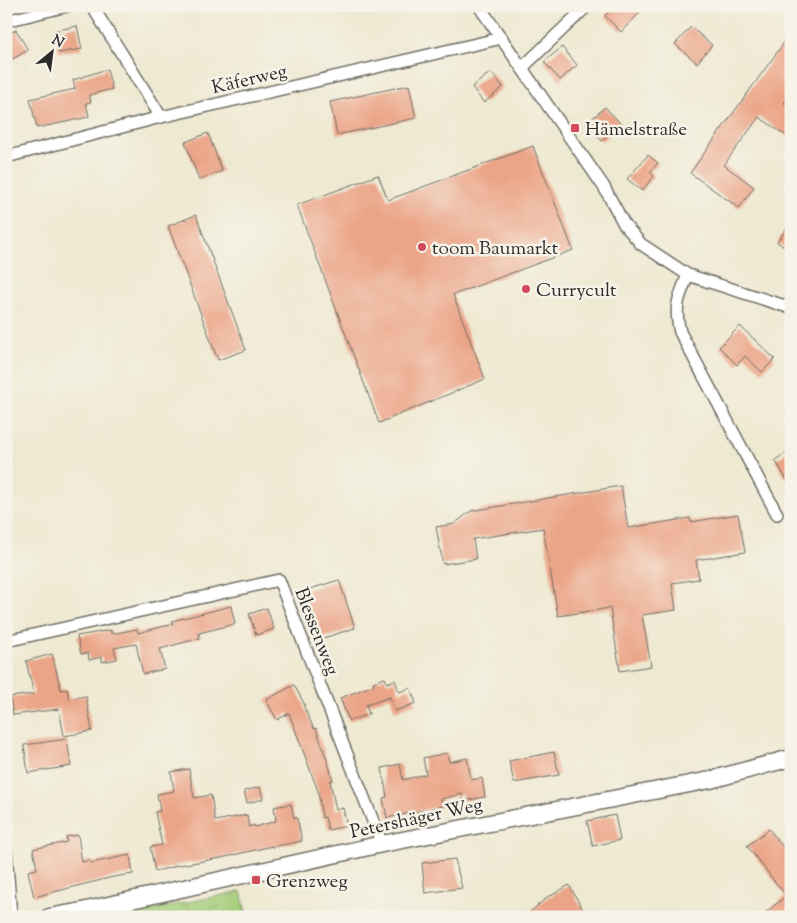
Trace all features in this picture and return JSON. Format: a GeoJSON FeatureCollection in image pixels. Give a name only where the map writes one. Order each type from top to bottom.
{"type":"FeatureCollection","features":[{"type":"Feature","properties":{"kind":"street"},"geometry":{"type":"LineString","coordinates":[[6,22],[67,6]]}},
{"type":"Feature","properties":{"kind":"street"},"geometry":{"type":"LineString","coordinates":[[92,6],[161,117]]}},
{"type":"Feature","properties":{"kind":"street"},"geometry":{"type":"LineString","coordinates":[[479,6],[604,187],[624,224],[641,244],[688,276],[791,308]]}},
{"type":"Feature","properties":{"kind":"street"},"geometry":{"type":"LineString","coordinates":[[522,68],[587,6]]}},
{"type":"Feature","properties":{"kind":"street","name":"Käferweg"},"geometry":{"type":"LineString","coordinates":[[6,157],[161,117],[502,38]]}},
{"type":"Feature","properties":{"kind":"street"},"geometry":{"type":"LineString","coordinates":[[688,276],[676,306],[680,332],[777,514]]}},
{"type":"Feature","properties":{"kind":"street","name":"Blessenweg"},"geometry":{"type":"LineString","coordinates":[[6,642],[279,580],[382,844]]}},
{"type":"Feature","properties":{"kind":"street","name":"Petershäger Weg"},"geometry":{"type":"LineString","coordinates":[[49,917],[382,844],[710,780],[791,758]]}},
{"type":"Feature","properties":{"kind":"street"},"geometry":{"type":"LineString","coordinates":[[6,851],[11,917]]}},
{"type":"Feature","properties":{"kind":"green space"},"geometry":{"type":"Polygon","coordinates":[[[241,891],[247,917],[116,917],[241,891]]]}},
{"type":"Feature","properties":{"kind":"building"},"geometry":{"type":"Polygon","coordinates":[[[614,6],[646,6],[621,32],[605,16],[614,6]]]}},
{"type":"Feature","properties":{"kind":"building"},"geometry":{"type":"Polygon","coordinates":[[[77,26],[82,49],[59,53],[54,31],[77,26]]]}},
{"type":"Feature","properties":{"kind":"building"},"geometry":{"type":"Polygon","coordinates":[[[691,27],[712,45],[697,63],[675,44],[691,27]]]}},
{"type":"Feature","properties":{"kind":"building"},"geometry":{"type":"Polygon","coordinates":[[[16,30],[28,50],[11,60],[6,53],[6,35],[16,30]]]}},
{"type":"Feature","properties":{"kind":"building"},"geometry":{"type":"Polygon","coordinates":[[[791,33],[791,93],[784,103],[791,108],[791,139],[759,117],[724,165],[754,187],[739,208],[690,173],[791,33]]]}},
{"type":"Feature","properties":{"kind":"building"},"geometry":{"type":"Polygon","coordinates":[[[562,47],[577,65],[560,80],[544,62],[562,47]]]}},
{"type":"Feature","properties":{"kind":"building"},"geometry":{"type":"Polygon","coordinates":[[[107,69],[112,89],[89,95],[91,102],[86,103],[89,117],[37,128],[30,99],[75,89],[73,80],[107,69]]]}},
{"type":"Feature","properties":{"kind":"building"},"geometry":{"type":"Polygon","coordinates":[[[491,72],[503,87],[484,103],[472,87],[491,72]]]}},
{"type":"Feature","properties":{"kind":"building"},"geometry":{"type":"Polygon","coordinates":[[[409,85],[416,118],[337,135],[330,102],[409,85]]]}},
{"type":"Feature","properties":{"kind":"building"},"geometry":{"type":"Polygon","coordinates":[[[605,107],[621,124],[602,141],[586,124],[605,107]]]}},
{"type":"Feature","properties":{"kind":"building"},"geometry":{"type":"Polygon","coordinates":[[[208,133],[222,171],[199,180],[185,142],[208,133]]]}},
{"type":"Feature","properties":{"kind":"building"},"geometry":{"type":"Polygon","coordinates":[[[533,146],[573,250],[453,295],[485,379],[379,423],[297,205],[378,175],[388,200],[533,146]]]}},
{"type":"Feature","properties":{"kind":"building"},"geometry":{"type":"Polygon","coordinates":[[[648,155],[658,163],[650,172],[654,176],[642,191],[627,179],[648,155]]]}},
{"type":"Feature","properties":{"kind":"building"},"geometry":{"type":"Polygon","coordinates":[[[196,215],[246,350],[218,360],[168,226],[196,215]]]}},
{"type":"Feature","properties":{"kind":"building"},"geometry":{"type":"Polygon","coordinates":[[[791,222],[791,251],[777,242],[791,222]]]}},
{"type":"Feature","properties":{"kind":"building"},"geometry":{"type":"Polygon","coordinates":[[[740,326],[775,359],[762,372],[745,356],[737,365],[719,347],[740,326]]]}},
{"type":"Feature","properties":{"kind":"building"},"geometry":{"type":"Polygon","coordinates":[[[791,450],[791,487],[775,460],[791,450]]]}},
{"type":"Feature","properties":{"kind":"building"},"geometry":{"type":"Polygon","coordinates":[[[621,486],[628,528],[690,518],[691,522],[738,514],[745,552],[696,560],[699,579],[672,583],[676,610],[642,615],[651,666],[620,671],[610,608],[558,616],[543,528],[473,539],[476,559],[443,564],[436,527],[454,524],[471,511],[621,486]]]}},
{"type":"Feature","properties":{"kind":"building"},"geometry":{"type":"Polygon","coordinates":[[[339,580],[355,628],[314,641],[309,625],[311,624],[300,592],[339,580]]]}},
{"type":"Feature","properties":{"kind":"building"},"geometry":{"type":"Polygon","coordinates":[[[231,606],[235,624],[199,633],[200,638],[160,649],[165,669],[143,674],[136,644],[114,648],[117,659],[102,662],[102,657],[89,660],[88,653],[81,654],[77,636],[111,630],[111,634],[137,629],[138,633],[173,624],[172,621],[231,606]]]}},
{"type":"Feature","properties":{"kind":"building"},"geometry":{"type":"Polygon","coordinates":[[[267,608],[274,629],[256,635],[249,614],[267,608]]]}},
{"type":"Feature","properties":{"kind":"building"},"geometry":{"type":"Polygon","coordinates":[[[52,654],[61,690],[67,689],[69,699],[86,696],[92,731],[64,736],[59,709],[13,715],[10,697],[34,694],[26,661],[52,654]]]}},
{"type":"Feature","properties":{"kind":"building"},"geometry":{"type":"Polygon","coordinates":[[[385,678],[387,683],[395,680],[399,692],[410,688],[416,703],[395,711],[390,697],[366,705],[369,714],[349,721],[340,698],[374,685],[373,682],[385,678]]]}},
{"type":"Feature","properties":{"kind":"building"},"geometry":{"type":"Polygon","coordinates":[[[294,685],[305,705],[303,705],[314,729],[316,728],[333,780],[330,781],[336,810],[343,808],[347,826],[328,830],[325,817],[322,818],[318,791],[289,713],[277,720],[266,700],[294,685]]]}},
{"type":"Feature","properties":{"kind":"building"},"geometry":{"type":"Polygon","coordinates":[[[67,739],[71,766],[28,773],[24,745],[67,739]]]}},
{"type":"Feature","properties":{"kind":"building"},"geometry":{"type":"Polygon","coordinates":[[[554,752],[559,775],[514,783],[509,761],[554,752]]]}},
{"type":"Feature","properties":{"kind":"building"},"geometry":{"type":"Polygon","coordinates":[[[447,753],[449,762],[467,758],[471,780],[482,778],[485,797],[463,801],[462,794],[441,799],[443,806],[387,818],[383,798],[387,797],[382,768],[400,764],[403,780],[426,774],[423,758],[447,753]]]}},
{"type":"Feature","properties":{"kind":"building"},"geometry":{"type":"Polygon","coordinates":[[[189,769],[194,798],[211,795],[215,821],[247,815],[249,827],[254,825],[255,827],[276,821],[274,807],[291,804],[294,818],[297,818],[302,841],[155,871],[150,847],[162,845],[155,812],[160,811],[157,794],[174,791],[171,772],[189,769]]]}},
{"type":"Feature","properties":{"kind":"building"},"geometry":{"type":"Polygon","coordinates":[[[260,787],[263,799],[247,803],[244,791],[260,787]]]}},
{"type":"Feature","properties":{"kind":"building"},"geometry":{"type":"Polygon","coordinates":[[[615,815],[620,840],[593,846],[587,821],[615,815]]]}},
{"type":"Feature","properties":{"kind":"building"},"geometry":{"type":"Polygon","coordinates":[[[769,829],[791,857],[791,917],[760,917],[786,896],[747,846],[769,829]]]}},
{"type":"Feature","properties":{"kind":"building"},"geometry":{"type":"Polygon","coordinates":[[[78,835],[82,862],[90,860],[91,863],[130,855],[133,874],[113,877],[34,897],[28,871],[37,869],[33,849],[67,842],[66,837],[78,835]]]}},
{"type":"Feature","properties":{"kind":"building"},"geometry":{"type":"Polygon","coordinates":[[[455,859],[462,888],[425,893],[422,863],[455,859]]]}},
{"type":"Feature","properties":{"kind":"building"},"geometry":{"type":"Polygon","coordinates":[[[569,885],[587,917],[524,917],[550,895],[569,885]]]}},
{"type":"Feature","properties":{"kind":"place","name":"Hämelstraße"},"geometry":{"type":"Point","coordinates":[575,128]}},
{"type":"Feature","properties":{"kind":"place","name":"toom Baumarkt"},"geometry":{"type":"Point","coordinates":[422,247]}},
{"type":"Feature","properties":{"kind":"place","name":"Currycult"},"geometry":{"type":"Point","coordinates":[526,289]}},
{"type":"Feature","properties":{"kind":"place","name":"Grenzweg"},"geometry":{"type":"Point","coordinates":[256,880]}}]}
